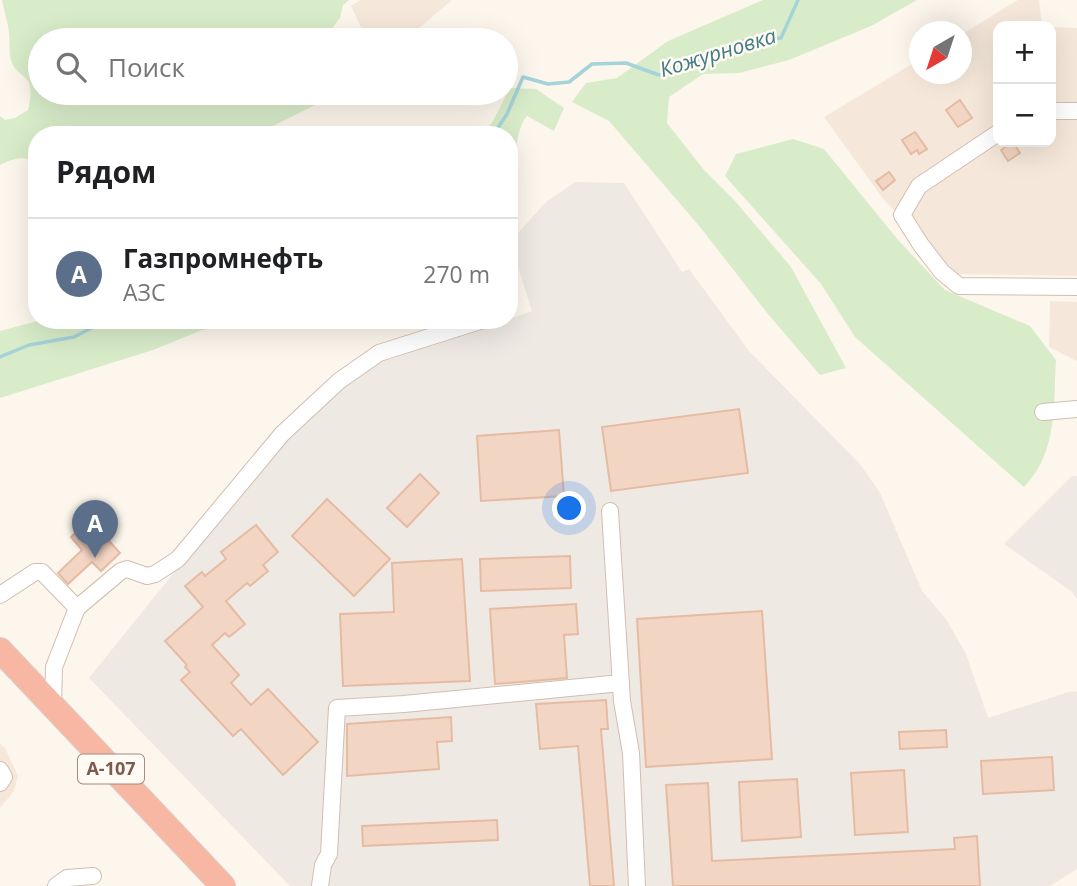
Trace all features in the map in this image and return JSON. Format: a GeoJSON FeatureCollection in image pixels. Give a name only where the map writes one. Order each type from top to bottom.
{"type":"FeatureCollection","features":[{"type":"Feature","properties":{"kind":"highway","name":"А-107"},"geometry":{"type":"LineString","coordinates":[[0,650],[223,886]]}},
{"type":"Feature","properties":{"kind":"street"},"geometry":{"type":"LineString","coordinates":[[1056,111],[1077,111]]}},
{"type":"Feature","properties":{"kind":"street"},"geometry":{"type":"LineString","coordinates":[[993,136],[919,186],[902,215],[942,272],[960,286],[1077,287]]}},
{"type":"Feature","properties":{"kind":"street"},"geometry":{"type":"LineString","coordinates":[[53,707],[54,667],[77,608],[121,571],[127,569],[147,576],[178,559],[282,433],[339,381],[379,353],[455,329]]}},
{"type":"Feature","properties":{"kind":"street"},"geometry":{"type":"LineString","coordinates":[[1043,412],[1077,409]]}},
{"type":"Feature","properties":{"kind":"street"},"geometry":{"type":"LineString","coordinates":[[610,511],[621,683],[631,753],[637,886]]}},
{"type":"Feature","properties":{"kind":"street"},"geometry":{"type":"LineString","coordinates":[[0,595],[35,572],[42,572],[77,608]]}},
{"type":"Feature","properties":{"kind":"street"},"geometry":{"type":"LineString","coordinates":[[320,886],[323,865],[329,854],[337,708],[621,683]]}},
{"type":"Feature","properties":{"kind":"street"},"geometry":{"type":"LineString","coordinates":[[0,770],[4,777],[0,783]]}},
{"type":"Feature","properties":{"kind":"street"},"geometry":{"type":"LineString","coordinates":[[57,886],[67,878],[93,876]]}},
{"type":"Feature","properties":{"kind":"shaded area"},"geometry":{"type":"Polygon","coordinates":[[[361,0],[452,0],[419,28],[361,28],[351,6],[361,0]]]}},
{"type":"Feature","properties":{"kind":"shaded area"},"geometry":{"type":"Polygon","coordinates":[[[1018,0],[1039,0],[1041,21],[993,21],[993,147],[1056,147],[1056,27],[1077,28],[1077,276],[957,274],[884,200],[824,117],[909,66],[909,84],[972,84],[972,28],[1018,0]]]}},
{"type":"Feature","properties":{"kind":"shaded area"},"geometry":{"type":"Polygon","coordinates":[[[575,182],[624,183],[682,272],[689,269],[749,351],[860,464],[880,493],[922,591],[946,619],[966,654],[988,718],[1072,691],[1077,692],[1077,869],[1050,886],[290,886],[89,678],[284,436],[313,409],[381,357],[435,345],[481,329],[518,329],[518,316],[532,311],[518,267],[518,233],[546,202],[575,182]]]}},
{"type":"Feature","properties":{"kind":"shaded area"},"geometry":{"type":"Polygon","coordinates":[[[1050,301],[1077,302],[1077,361],[1049,347],[1050,301]]]}},
{"type":"Feature","properties":{"kind":"shaded area"},"geometry":{"type":"Polygon","coordinates":[[[1072,476],[1077,476],[1077,599],[1071,591],[1004,544],[1072,476]]]}},
{"type":"Feature","properties":{"kind":"shaded area"},"geometry":{"type":"Polygon","coordinates":[[[0,744],[5,748],[18,776],[14,791],[0,808],[0,744]]]}},
{"type":"Feature","properties":{"kind":"green space"},"geometry":{"type":"Polygon","coordinates":[[[2,0],[349,0],[343,5],[340,18],[332,28],[28,28],[28,81],[13,64],[2,0]]]}},
{"type":"Feature","properties":{"kind":"green space"},"geometry":{"type":"Polygon","coordinates":[[[763,0],[917,0],[871,26],[789,60],[739,73],[703,74],[669,97],[667,123],[704,170],[735,201],[791,267],[846,368],[820,375],[700,227],[609,121],[572,102],[586,83],[617,78],[668,41],[763,0]]]}},
{"type":"Feature","properties":{"kind":"green space"},"geometry":{"type":"Polygon","coordinates":[[[518,88],[536,89],[564,108],[554,131],[527,116],[518,138],[518,126],[489,126],[501,105],[518,105],[518,88]]]}},
{"type":"Feature","properties":{"kind":"green space"},"geometry":{"type":"Polygon","coordinates":[[[29,105],[315,105],[273,126],[28,126],[28,159],[18,159],[0,165],[0,116],[5,120],[15,118],[28,110],[29,105]]]}},
{"type":"Feature","properties":{"kind":"green space"},"geometry":{"type":"Polygon","coordinates":[[[793,139],[824,149],[899,241],[945,290],[1030,326],[1056,360],[1054,411],[1048,444],[1043,459],[1024,487],[855,337],[821,284],[725,176],[736,154],[793,139]]]}},
{"type":"Feature","properties":{"kind":"green space"},"geometry":{"type":"Polygon","coordinates":[[[28,324],[28,329],[208,329],[153,350],[0,398],[0,331],[28,324]]]}},
{"type":"Feature","properties":{"kind":"building"},"geometry":{"type":"Polygon","coordinates":[[[960,100],[972,118],[958,127],[946,110],[960,100]]]}},
{"type":"Feature","properties":{"kind":"building"},"geometry":{"type":"Polygon","coordinates":[[[915,132],[927,149],[919,154],[917,150],[911,154],[902,140],[915,132]]]}},
{"type":"Feature","properties":{"kind":"building"},"geometry":{"type":"Polygon","coordinates":[[[1016,147],[1020,153],[1008,161],[1001,150],[1016,147]]]}},
{"type":"Feature","properties":{"kind":"building"},"geometry":{"type":"Polygon","coordinates":[[[889,172],[895,180],[883,190],[876,181],[889,172]]]}},
{"type":"Feature","properties":{"kind":"building"},"geometry":{"type":"Polygon","coordinates":[[[739,409],[748,473],[611,491],[602,427],[739,409]]]}},
{"type":"Feature","properties":{"kind":"building"},"geometry":{"type":"Polygon","coordinates":[[[559,430],[564,496],[481,501],[477,436],[559,430]]]}},
{"type":"Feature","properties":{"kind":"building"},"geometry":{"type":"Polygon","coordinates":[[[420,474],[439,493],[407,527],[387,508],[420,474]]]}},
{"type":"Feature","properties":{"kind":"building"},"geometry":{"type":"Polygon","coordinates":[[[327,499],[390,559],[354,596],[292,536],[327,499]]]}},
{"type":"Feature","properties":{"kind":"building"},"geometry":{"type":"Polygon","coordinates":[[[90,520],[120,553],[101,571],[92,562],[68,584],[58,573],[82,550],[71,537],[90,520]]]}},
{"type":"Feature","properties":{"kind":"building"},"geometry":{"type":"Polygon","coordinates":[[[256,525],[278,552],[263,565],[268,571],[250,586],[247,583],[226,601],[245,624],[229,637],[225,633],[212,645],[239,675],[231,683],[251,705],[268,689],[318,742],[283,775],[241,729],[233,736],[181,680],[190,672],[165,641],[203,607],[185,586],[202,572],[205,576],[226,559],[221,552],[256,525]]]}},
{"type":"Feature","properties":{"kind":"building"},"geometry":{"type":"Polygon","coordinates":[[[570,556],[571,588],[481,591],[480,559],[570,556]]]}},
{"type":"Feature","properties":{"kind":"building"},"geometry":{"type":"Polygon","coordinates":[[[462,559],[470,681],[343,686],[340,614],[394,612],[392,563],[462,559]]]}},
{"type":"Feature","properties":{"kind":"building"},"geometry":{"type":"Polygon","coordinates":[[[576,604],[578,634],[564,635],[567,678],[495,684],[490,609],[576,604]]]}},
{"type":"Feature","properties":{"kind":"building"},"geometry":{"type":"Polygon","coordinates":[[[762,611],[772,759],[646,767],[637,619],[762,611]]]}},
{"type":"Feature","properties":{"kind":"building"},"geometry":{"type":"Polygon","coordinates":[[[606,700],[608,729],[601,729],[614,886],[590,886],[578,746],[540,749],[536,704],[606,700]]]}},
{"type":"Feature","properties":{"kind":"building"},"geometry":{"type":"Polygon","coordinates":[[[451,717],[452,741],[437,742],[439,769],[347,776],[347,724],[451,717]]]}},
{"type":"Feature","properties":{"kind":"building"},"geometry":{"type":"Polygon","coordinates":[[[946,730],[947,747],[900,749],[899,732],[946,730]]]}},
{"type":"Feature","properties":{"kind":"building"},"geometry":{"type":"Polygon","coordinates":[[[1052,757],[1054,790],[983,794],[981,761],[1052,757]]]}},
{"type":"Feature","properties":{"kind":"building"},"geometry":{"type":"Polygon","coordinates":[[[904,770],[908,832],[855,835],[851,773],[904,770]]]}},
{"type":"Feature","properties":{"kind":"building"},"geometry":{"type":"Polygon","coordinates":[[[797,779],[801,837],[742,841],[739,782],[797,779]]]}},
{"type":"Feature","properties":{"kind":"building"},"geometry":{"type":"Polygon","coordinates":[[[708,783],[712,861],[955,849],[954,838],[977,836],[980,886],[673,886],[666,785],[708,783]]]}},
{"type":"Feature","properties":{"kind":"building"},"geometry":{"type":"Polygon","coordinates":[[[497,820],[498,840],[363,846],[362,826],[497,820]]]}},
{"type":"Feature","properties":{"kind":"waterway","name":"Кожурновка"},"geometry":{"type":"LineString","coordinates":[[518,89],[523,77],[548,84],[569,82],[592,64],[626,63],[659,75],[746,40],[781,38],[798,0]]}},
{"type":"Feature","properties":{"kind":"waterway","name":"Кожурновка"},"geometry":{"type":"LineString","coordinates":[[499,126],[511,105]]}},
{"type":"Feature","properties":{"kind":"waterway","name":"Кожурновка"},"geometry":{"type":"LineString","coordinates":[[0,357],[29,345],[74,337],[90,329]]}},
{"type":"Feature","properties":{"kind":"place","name":"Газпромнефть"},"geometry":{"type":"Point","coordinates":[95,558]}}]}
